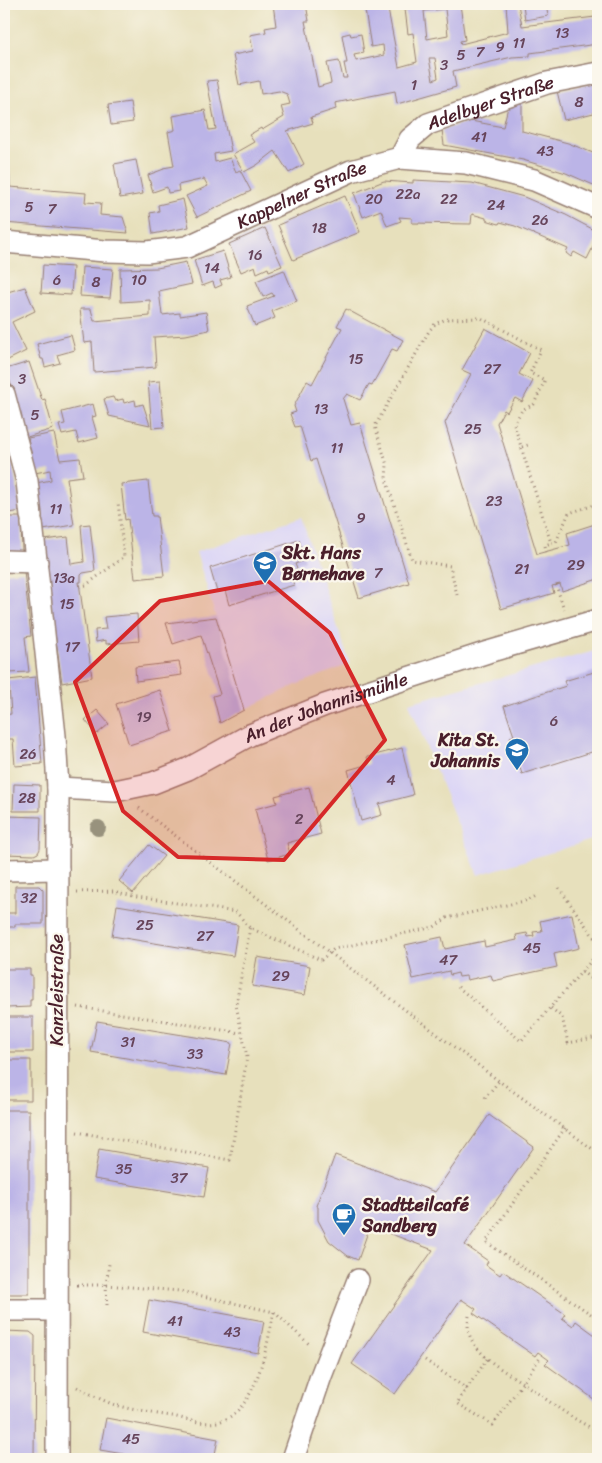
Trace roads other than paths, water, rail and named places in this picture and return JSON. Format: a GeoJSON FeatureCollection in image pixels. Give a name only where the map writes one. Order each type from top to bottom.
{"type":"FeatureCollection","features":[{"type":"Feature","properties":{"kind":"street","name":"Adelbyer Straße"},"geometry":{"type":"LineString","coordinates":[[400,158],[410,140],[428,124],[547,83],[598,73]]}},
{"type":"Feature","properties":{"kind":"street","name":"Kappelner Straße"},"geometry":{"type":"LineString","coordinates":[[4,242],[130,252],[187,247],[351,171],[400,158],[466,163],[534,180],[598,208]]}},
{"type":"Feature","properties":{"kind":"street","name":"Kanzleistraße"},"geometry":{"type":"LineString","coordinates":[[4,394],[27,482],[55,736],[58,788],[56,1459]]}},
{"type":"Feature","properties":{"kind":"street"},"geometry":{"type":"LineString","coordinates":[[4,561],[37,562]]}},
{"type":"Feature","properties":{"kind":"street","name":"An der Johannismühle"},"geometry":{"type":"LineString","coordinates":[[58,788],[115,791],[153,783],[188,769],[250,735],[354,694],[598,620]]}},
{"type":"Feature","properties":{"kind":"street"},"geometry":{"type":"LineString","coordinates":[[4,870],[58,868]]}},
{"type":"Feature","properties":{"kind":"street"},"geometry":{"type":"LineString","coordinates":[[293,1459],[324,1369],[358,1280]]}},
{"type":"Feature","properties":{"kind":"street"},"geometry":{"type":"LineString","coordinates":[[4,1310],[56,1310]]}},
{"type":"Feature","properties":{"kind":"place","name":"Skt. Hans Børnehave"},"geometry":{"type":"Point","coordinates":[265,584]}},
{"type":"Feature","properties":{"kind":"place","name":"Kita St. Johannis"},"geometry":{"type":"Point","coordinates":[517,771]}},
{"type":"Feature","properties":{"kind":"place","name":"Stadtteilcafé Sandberg"},"geometry":{"type":"Point","coordinates":[344,1236]}}]}
